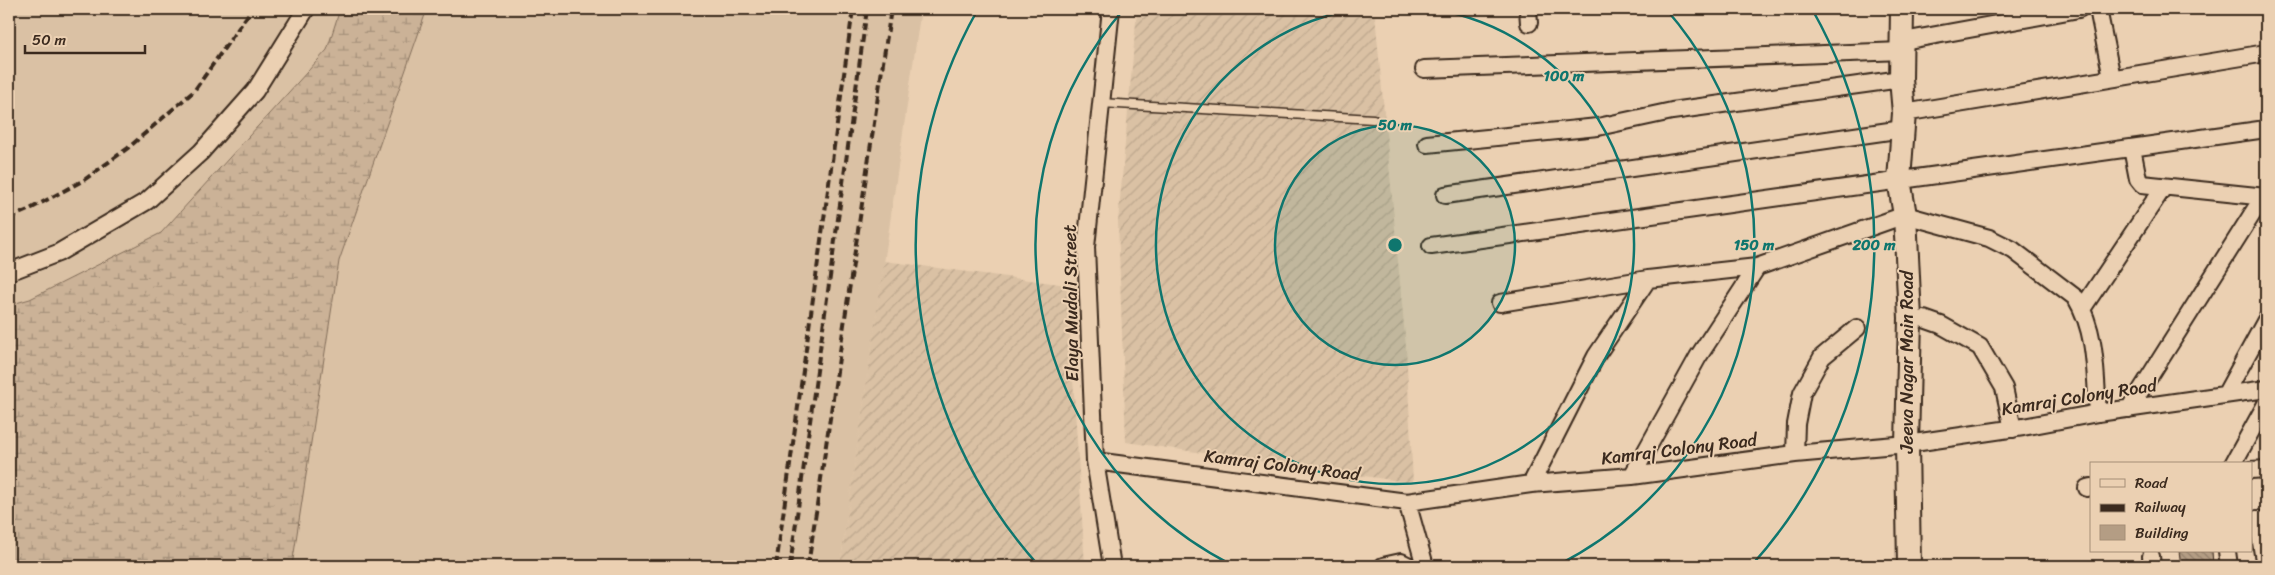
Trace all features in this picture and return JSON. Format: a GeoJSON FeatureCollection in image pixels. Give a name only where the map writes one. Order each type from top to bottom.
{"type":"FeatureCollection","features":[{"type":"Feature","properties":{"kind":"street"},"geometry":{"type":"LineString","coordinates":[[9,272],[58,253],[147,201],[200,152],[255,91],[306,9]]}},
{"type":"Feature","properties":{"kind":"street","name":"Elaya Mudali Street"},"geometry":{"type":"LineString","coordinates":[[1111,9],[1086,247],[1095,462],[1112,566]]}},
{"type":"Feature","properties":{"kind":"street","name":"Jeeva Nagar Main Road"},"geometry":{"type":"LineString","coordinates":[[1902,9],[1901,79],[1903,121],[1899,180],[1905,215],[1910,318],[1907,444],[1909,566]]}},
{"type":"Feature","properties":{"kind":"street"},"geometry":{"type":"LineString","coordinates":[[1424,70],[1902,46],[2079,9]]}},
{"type":"Feature","properties":{"kind":"street"},"geometry":{"type":"LineString","coordinates":[[2098,9],[2112,78]]}},
{"type":"Feature","properties":{"kind":"street"},"geometry":{"type":"LineString","coordinates":[[1445,195],[1903,121],[2112,78],[2266,53]]}},
{"type":"Feature","properties":{"kind":"street"},"geometry":{"type":"LineString","coordinates":[[1428,144],[1598,127],[1672,111],[1901,79]]}},
{"type":"Feature","properties":{"kind":"street"},"geometry":{"type":"LineString","coordinates":[[1431,246],[2266,129]]}},
{"type":"Feature","properties":{"kind":"street"},"geometry":{"type":"LineString","coordinates":[[2130,409],[2264,197],[2163,188],[2142,184],[2138,179],[2132,148]]}},
{"type":"Feature","properties":{"kind":"street"},"geometry":{"type":"LineString","coordinates":[[2082,309],[2163,188]]}},
{"type":"Feature","properties":{"kind":"street"},"geometry":{"type":"LineString","coordinates":[[1500,303],[1648,279],[1757,267],[1905,215],[1989,238],[2013,250],[2076,298],[2092,338],[2098,412]]}},
{"type":"Feature","properties":{"kind":"street"},"geometry":{"type":"LineString","coordinates":[[1632,476],[1698,357],[1757,267]]}},
{"type":"Feature","properties":{"kind":"street"},"geometry":{"type":"LineString","coordinates":[[1531,484],[1596,356],[1648,279]]}},
{"type":"Feature","properties":{"kind":"street"},"geometry":{"type":"LineString","coordinates":[[1924,319],[1941,325],[1980,347],[2004,388],[2013,429]]}},
{"type":"Feature","properties":{"kind":"street"},"geometry":{"type":"LineString","coordinates":[[2225,395],[2266,320]]}},
{"type":"Feature","properties":{"kind":"street"},"geometry":{"type":"LineString","coordinates":[[1795,454],[1796,424],[1802,393],[1822,356],[1857,328]]}},
{"type":"Feature","properties":{"kind":"street","name":"Kamraj Colony Road"},"geometry":{"type":"LineString","coordinates":[[1095,462],[1407,502],[1531,484],[1632,476],[1795,454],[1907,444],[2013,429],[2098,412],[2266,389]]}},
{"type":"Feature","properties":{"kind":"street"},"geometry":{"type":"LineString","coordinates":[[2234,462],[2266,404]]}},
{"type":"Feature","properties":{"kind":"street"},"geometry":{"type":"LineString","coordinates":[[2252,470],[2266,469]]}},
{"type":"Feature","properties":{"kind":"street"},"geometry":{"type":"LineString","coordinates":[[1407,502],[1425,566]]}},
{"type":"Feature","properties":{"kind":"street"},"geometry":{"type":"LineString","coordinates":[[2258,519],[2265,566]]}},
{"type":"Feature","properties":{"kind":"street"},"geometry":{"type":"LineString","coordinates":[[2227,552],[2228,566]]}},
{"type":"Feature","properties":{"kind":"street"},"geometry":{"type":"LineString","coordinates":[[1383,566],[1401,562],[1409,566]]}},
{"type":"Feature","properties":{"kind":"lane"},"geometry":{"type":"LineString","coordinates":[[1101,103],[1373,119]]}},
{"type":"Feature","properties":{"kind":"shaded area"},"geometry":{"type":"Polygon","coordinates":[[[9,9],[921,9],[840,566],[9,566],[9,9]]]}},
{"type":"Feature","properties":{"kind":"shaded area"},"geometry":{"type":"Polygon","coordinates":[[[1137,11],[1375,15],[1406,347],[1413,483],[1126,442],[1118,222],[1137,11]]]}},
{"type":"Feature","properties":{"kind":"shaded area"},"geometry":{"type":"Polygon","coordinates":[[[884,261],[1067,285],[1085,566],[840,566],[884,261]]]}},
{"type":"Feature","properties":{"kind":"green space"},"geometry":{"type":"Polygon","coordinates":[[[340,9],[427,9],[339,261],[292,566],[9,566],[9,305],[30,299],[161,233],[327,50],[340,9]]]}},
{"type":"Feature","properties":{"kind":"building"},"geometry":{"type":"Polygon","coordinates":[[[2179,552],[2212,552],[2213,565],[2181,566],[2179,552]]]}},
{"type":"Feature","properties":{"kind":"railway"},"geometry":{"type":"LineString","coordinates":[[9,218],[84,180],[128,148],[194,91],[252,9]]}},
{"type":"Feature","properties":{"kind":"railway"},"geometry":{"type":"LineString","coordinates":[[776,566],[853,9]]}},
{"type":"Feature","properties":{"kind":"railway"},"geometry":{"type":"LineString","coordinates":[[790,566],[867,9]]}},
{"type":"Feature","properties":{"kind":"railway"},"geometry":{"type":"LineString","coordinates":[[808,566],[891,9]]}}]}
